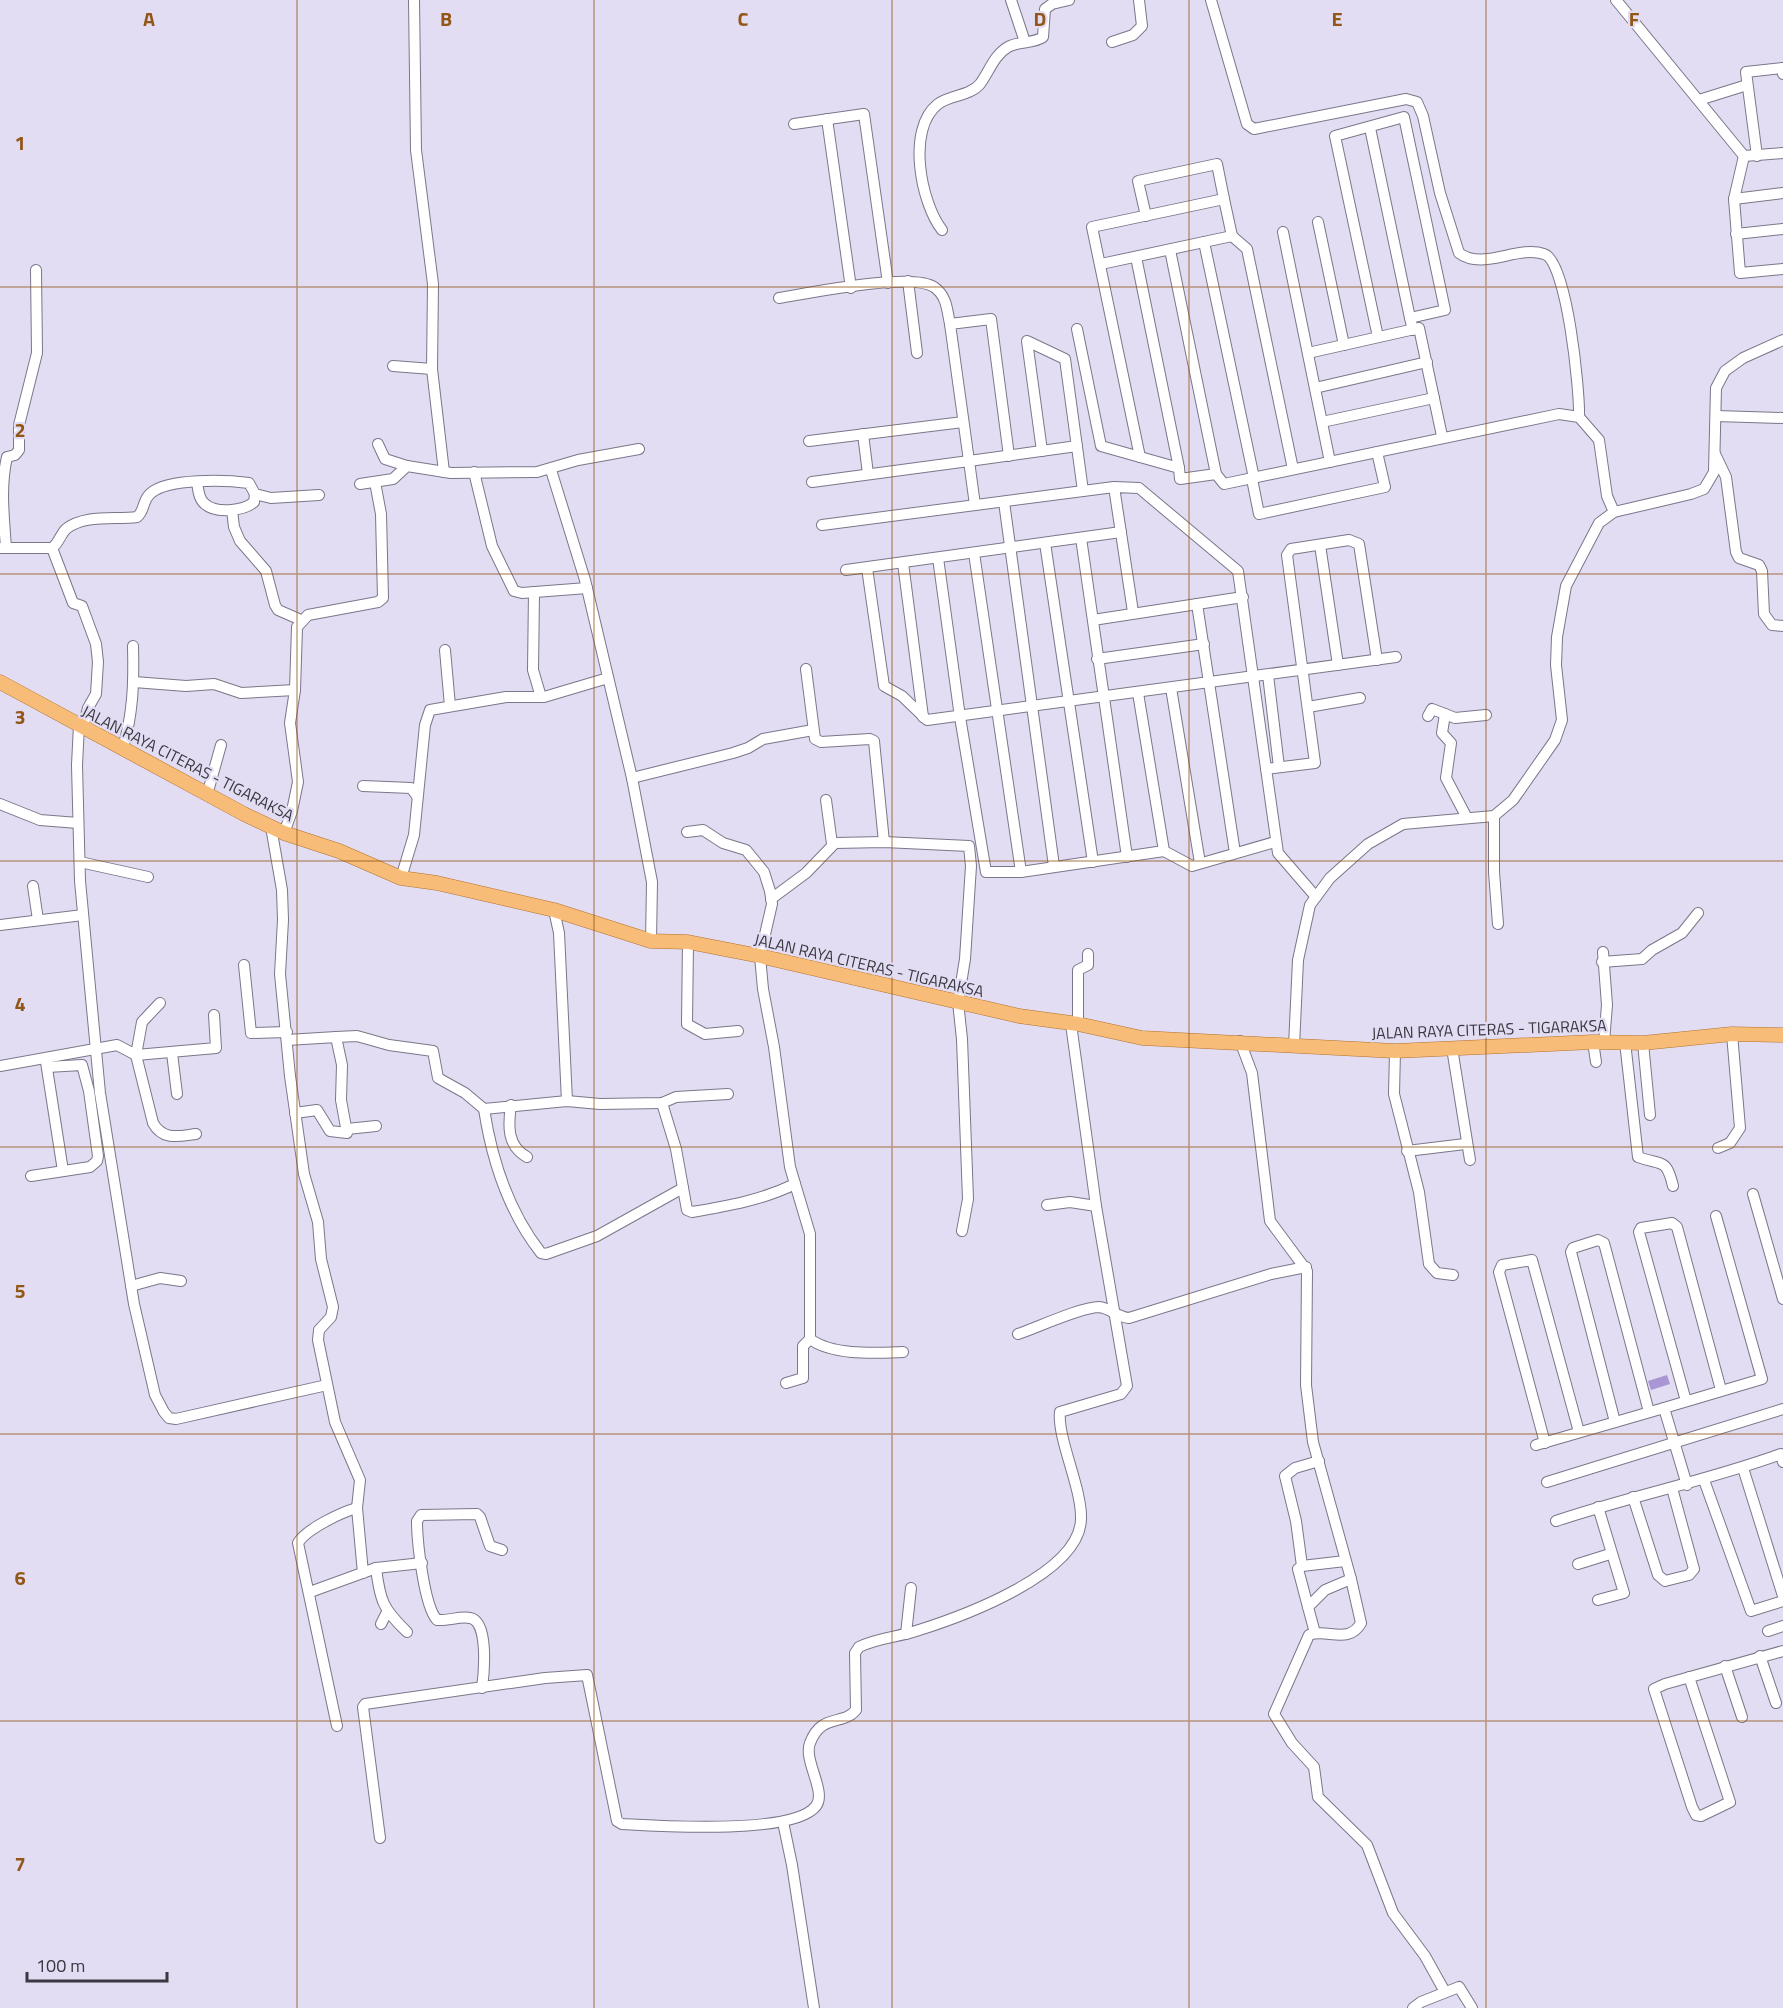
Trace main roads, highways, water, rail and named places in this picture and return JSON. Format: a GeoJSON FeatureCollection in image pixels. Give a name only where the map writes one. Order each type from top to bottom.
{"type":"FeatureCollection","features":[{"type":"Feature","properties":{"kind":"main road","name":"JALAN RAYA CITERAS - TIGARAKSA"},"geometry":{"type":"LineString","coordinates":[[0,682],[207,795],[278,830],[339,851],[401,878],[437,883],[554,910],[651,941],[688,942],[760,956],[1019,1016],[1075,1024],[1142,1038],[1240,1041],[1395,1051],[1598,1042],[1643,1043],[1732,1034],[1783,1035]]}}]}
